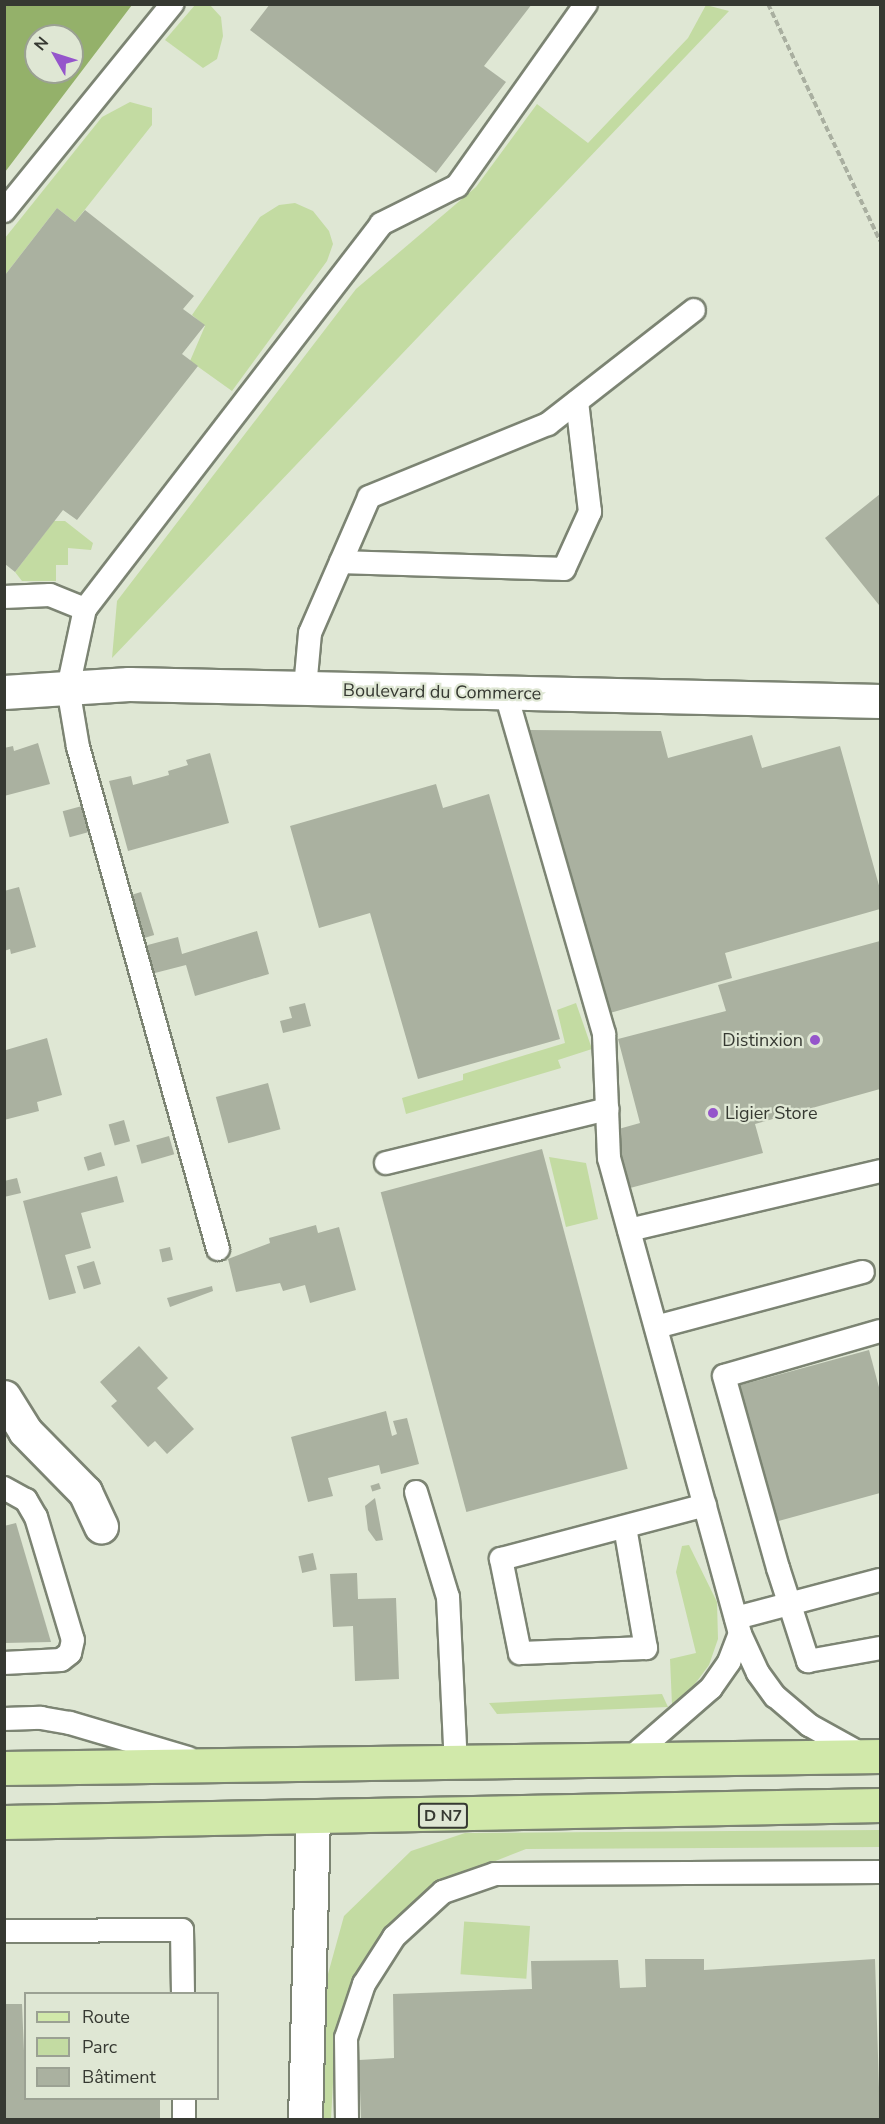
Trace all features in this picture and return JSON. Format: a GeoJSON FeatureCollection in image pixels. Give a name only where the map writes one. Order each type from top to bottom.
{"type":"FeatureCollection","features":[{"type":"Feature","properties":{"kind":"main road"},"geometry":{"type":"LineString","coordinates":[[4,1768],[456,1764],[873,1756]]}},
{"type":"Feature","properties":{"kind":"main road","name":"D N7"},"geometry":{"type":"LineString","coordinates":[[4,1822],[880,1805]]}},
{"type":"Feature","properties":{"kind":"street","name":"Boulevard du Commerce"},"geometry":{"type":"LineString","coordinates":[[4,692],[129,684],[880,701]]}},
{"type":"Feature","properties":{"kind":"street"},"geometry":{"type":"LineString","coordinates":[[4,1397],[25,1431],[85,1492],[101,1526]]}},
{"type":"Feature","properties":{"kind":"street"},"geometry":{"type":"LineString","coordinates":[[304,2120],[314,1816]]}},
{"type":"Feature","properties":{"kind":"lane"},"geometry":{"type":"LineString","coordinates":[[4,211],[172,4]]}},
{"type":"Feature","properties":{"kind":"lane"},"geometry":{"type":"LineString","coordinates":[[218,1249],[78,747],[68,688],[85,609],[381,224],[457,186],[586,4]]}},
{"type":"Feature","properties":{"kind":"lane"},"geometry":{"type":"LineString","coordinates":[[305,688],[310,633],[369,497],[548,424],[694,309]]}},
{"type":"Feature","properties":{"kind":"lane"},"geometry":{"type":"LineString","coordinates":[[341,562],[564,570],[590,512],[576,402]]}},
{"type":"Feature","properties":{"kind":"lane"},"geometry":{"type":"LineString","coordinates":[[4,597],[50,595],[85,609]]}},
{"type":"Feature","properties":{"kind":"lane"},"geometry":{"type":"LineString","coordinates":[[506,693],[604,1034],[609,1158],[738,1626],[758,1673],[776,1696],[809,1725],[873,1756]]}},
{"type":"Feature","properties":{"kind":"lane"},"geometry":{"type":"LineString","coordinates":[[386,1163],[608,1109]]}},
{"type":"Feature","properties":{"kind":"lane"},"geometry":{"type":"LineString","coordinates":[[629,1230],[879,1177]]}},
{"type":"Feature","properties":{"kind":"lane"},"geometry":{"type":"LineString","coordinates":[[656,1328],[863,1272]]}},
{"type":"Feature","properties":{"kind":"lane"},"geometry":{"type":"LineString","coordinates":[[880,1331],[724,1376],[808,1661],[880,1648]]}},
{"type":"Feature","properties":{"kind":"lane"},"geometry":{"type":"LineString","coordinates":[[4,1488],[26,1500],[36,1517],[73,1640],[70,1653],[61,1660],[4,1663]]}},
{"type":"Feature","properties":{"kind":"lane"},"geometry":{"type":"LineString","coordinates":[[416,1492],[448,1597],[456,1764]]}},
{"type":"Feature","properties":{"kind":"lane"},"geometry":{"type":"LineString","coordinates":[[625,1527],[646,1648],[520,1653],[501,1559],[705,1505]]}},
{"type":"Feature","properties":{"kind":"lane"},"geometry":{"type":"LineString","coordinates":[[738,1626],[790,1604],[880,1580]]}},
{"type":"Feature","properties":{"kind":"lane"},"geometry":{"type":"LineString","coordinates":[[627,1761],[711,1688],[729,1662],[738,1626]]}},
{"type":"Feature","properties":{"kind":"lane"},"geometry":{"type":"LineString","coordinates":[[4,1719],[41,1718],[70,1723],[215,1766]]}},
{"type":"Feature","properties":{"kind":"lane"},"geometry":{"type":"LineString","coordinates":[[347,2120],[346,2038],[364,1984],[394,1937],[443,1892],[495,1874],[880,1872]]}},
{"type":"Feature","properties":{"kind":"lane"},"geometry":{"type":"LineString","coordinates":[[4,1931],[182,1930],[183,1992]]}},
{"type":"Feature","properties":{"kind":"lane"},"geometry":{"type":"LineString","coordinates":[[184,2100],[184,2120]]}},
{"type":"Feature","properties":{"kind":"path"},"geometry":{"type":"LineString","coordinates":[[768,4],[880,242]]}},
{"type":"Feature","properties":{"kind":"green space"},"geometry":{"type":"Polygon","coordinates":[[[4,5],[132,5],[84,68],[84,24],[24,24],[24,84],[72,84],[5,172],[4,5]]]}},
{"type":"Feature","properties":{"kind":"green space"},"geometry":{"type":"Polygon","coordinates":[[[195,5],[210,5],[221,17],[223,36],[217,59],[203,68],[165,40],[195,5]]]}},
{"type":"Feature","properties":{"kind":"green space"},"geometry":{"type":"Polygon","coordinates":[[[706,5],[729,11],[112,658],[117,601],[356,289],[476,187],[537,104],[588,143],[688,38],[706,5]]]}},
{"type":"Feature","properties":{"kind":"green space"},"geometry":{"type":"Polygon","coordinates":[[[130,102],[152,108],[152,125],[75,222],[57,208],[5,275],[5,238],[102,117],[130,102]]]}},
{"type":"Feature","properties":{"kind":"green space"},"geometry":{"type":"Polygon","coordinates":[[[295,203],[313,211],[329,231],[333,244],[327,261],[232,391],[190,361],[205,326],[192,315],[260,217],[279,205],[295,203]]]}},
{"type":"Feature","properties":{"kind":"green space"},"geometry":{"type":"Polygon","coordinates":[[[54,521],[65,521],[93,543],[91,550],[68,548],[68,565],[56,565],[56,581],[22,581],[15,572],[54,521]]]}},
{"type":"Feature","properties":{"kind":"green space"},"geometry":{"type":"Polygon","coordinates":[[[576,1003],[592,1049],[558,1060],[561,1068],[406,1114],[402,1098],[463,1080],[463,1074],[565,1043],[557,1010],[576,1003]]]}},
{"type":"Feature","properties":{"kind":"green space"},"geometry":{"type":"Polygon","coordinates":[[[549,1157],[586,1163],[598,1219],[566,1227],[549,1157]]]}},
{"type":"Feature","properties":{"kind":"green space"},"geometry":{"type":"Polygon","coordinates":[[[689,1545],[717,1602],[718,1639],[709,1665],[686,1696],[672,1705],[670,1659],[696,1653],[676,1572],[682,1546],[689,1545]]]}},
{"type":"Feature","properties":{"kind":"green space"},"geometry":{"type":"Polygon","coordinates":[[[662,1694],[668,1707],[497,1714],[489,1703],[662,1694]]]}},
{"type":"Feature","properties":{"kind":"green space"},"geometry":{"type":"Polygon","coordinates":[[[880,1830],[880,1847],[526,1849],[440,1883],[407,1910],[349,1990],[336,2029],[331,2119],[322,2120],[320,2003],[344,1916],[411,1851],[465,1833],[880,1830]]]}},
{"type":"Feature","properties":{"kind":"green space"},"geometry":{"type":"Polygon","coordinates":[[[464,1921],[530,1926],[526,1979],[460,1974],[464,1921]]]}},
{"type":"Feature","properties":{"kind":"building"},"geometry":{"type":"Polygon","coordinates":[[[270,4],[532,4],[484,66],[506,82],[436,173],[250,30],[270,4]]]}},
{"type":"Feature","properties":{"kind":"building"},"geometry":{"type":"Polygon","coordinates":[[[57,208],[75,222],[85,210],[194,296],[183,309],[205,325],[182,354],[198,366],[77,520],[63,510],[15,572],[5,564],[5,275],[57,208]]]}},
{"type":"Feature","properties":{"kind":"building"},"geometry":{"type":"Polygon","coordinates":[[[880,494],[880,603],[879,605],[825,538],[880,494]]]}},
{"type":"Feature","properties":{"kind":"building"},"geometry":{"type":"Polygon","coordinates":[[[529,730],[661,731],[668,758],[752,735],[762,768],[840,746],[880,889],[880,909],[725,953],[732,978],[610,1013],[529,730]]]}},
{"type":"Feature","properties":{"kind":"building"},"geometry":{"type":"Polygon","coordinates":[[[38,743],[50,784],[4,796],[4,748],[13,746],[14,751],[38,743]]]}},
{"type":"Feature","properties":{"kind":"building"},"geometry":{"type":"Polygon","coordinates":[[[210,753],[229,823],[128,851],[109,781],[131,776],[133,785],[169,775],[168,771],[188,765],[186,760],[210,753]]]}},
{"type":"Feature","properties":{"kind":"building"},"geometry":{"type":"Polygon","coordinates":[[[436,784],[443,808],[489,794],[560,1039],[418,1079],[370,913],[319,928],[290,826],[436,784]]]}},
{"type":"Feature","properties":{"kind":"building"},"geometry":{"type":"Polygon","coordinates":[[[82,806],[89,832],[70,837],[63,811],[82,806]]]}},
{"type":"Feature","properties":{"kind":"building"},"geometry":{"type":"Polygon","coordinates":[[[19,887],[36,947],[11,954],[10,949],[4,951],[4,891],[19,887]]]}},
{"type":"Feature","properties":{"kind":"building"},"geometry":{"type":"Polygon","coordinates":[[[141,892],[154,935],[143,939],[130,896],[141,892]]]}},
{"type":"Feature","properties":{"kind":"building"},"geometry":{"type":"Polygon","coordinates":[[[257,931],[269,974],[195,996],[186,965],[151,974],[144,946],[178,937],[182,954],[257,931]]]}},
{"type":"Feature","properties":{"kind":"building"},"geometry":{"type":"Polygon","coordinates":[[[880,941],[880,1089],[755,1124],[763,1153],[630,1188],[615,1130],[640,1123],[618,1039],[726,1011],[718,985],[880,941]]]}},
{"type":"Feature","properties":{"kind":"building"},"geometry":{"type":"Polygon","coordinates":[[[305,1003],[311,1026],[283,1033],[280,1021],[292,1018],[289,1007],[305,1003]]]}},
{"type":"Feature","properties":{"kind":"building"},"geometry":{"type":"Polygon","coordinates":[[[47,1038],[62,1095],[37,1102],[39,1111],[4,1120],[6,1050],[47,1038]]]}},
{"type":"Feature","properties":{"kind":"building"},"geometry":{"type":"Polygon","coordinates":[[[268,1083],[280,1129],[228,1143],[216,1097],[268,1083]]]}},
{"type":"Feature","properties":{"kind":"building"},"geometry":{"type":"Polygon","coordinates":[[[124,1120],[130,1141],[115,1146],[109,1124],[124,1120]]]}},
{"type":"Feature","properties":{"kind":"building"},"geometry":{"type":"Polygon","coordinates":[[[169,1136],[174,1154],[142,1164],[136,1145],[169,1136]]]}},
{"type":"Feature","properties":{"kind":"building"},"geometry":{"type":"Polygon","coordinates":[[[542,1149],[628,1469],[466,1512],[381,1192],[542,1149]]]}},
{"type":"Feature","properties":{"kind":"building"},"geometry":{"type":"Polygon","coordinates":[[[101,1152],[105,1165],[88,1171],[84,1157],[101,1152]]]}},
{"type":"Feature","properties":{"kind":"building"},"geometry":{"type":"Polygon","coordinates":[[[117,1176],[124,1202],[81,1213],[91,1248],[65,1255],[76,1293],[49,1300],[23,1201],[117,1176]]]}},
{"type":"Feature","properties":{"kind":"building"},"geometry":{"type":"Polygon","coordinates":[[[17,1178],[21,1193],[4,1197],[4,1181],[17,1178]]]}},
{"type":"Feature","properties":{"kind":"building"},"geometry":{"type":"Polygon","coordinates":[[[316,1225],[318,1233],[339,1227],[356,1290],[310,1303],[305,1285],[283,1291],[280,1283],[236,1292],[228,1259],[270,1243],[269,1238],[316,1225]]]}},
{"type":"Feature","properties":{"kind":"building"},"geometry":{"type":"Polygon","coordinates":[[[170,1247],[173,1260],[162,1262],[159,1249],[170,1247]]]}},
{"type":"Feature","properties":{"kind":"building"},"geometry":{"type":"Polygon","coordinates":[[[94,1261],[101,1284],[84,1289],[77,1266],[94,1261]]]}},
{"type":"Feature","properties":{"kind":"building"},"geometry":{"type":"Polygon","coordinates":[[[212,1286],[213,1291],[170,1307],[167,1298],[212,1286]]]}},
{"type":"Feature","properties":{"kind":"building"},"geometry":{"type":"Polygon","coordinates":[[[139,1346],[168,1378],[157,1388],[194,1429],[167,1454],[155,1441],[148,1447],[111,1406],[117,1401],[100,1382],[139,1346]]]}},
{"type":"Feature","properties":{"kind":"building"},"geometry":{"type":"Polygon","coordinates":[[[869,1350],[880,1391],[880,1493],[775,1522],[737,1386],[869,1350]]]}},
{"type":"Feature","properties":{"kind":"building"},"geometry":{"type":"Polygon","coordinates":[[[386,1411],[392,1436],[397,1434],[393,1421],[407,1418],[419,1464],[381,1474],[379,1465],[328,1478],[333,1496],[308,1502],[291,1437],[386,1411]]]}},
{"type":"Feature","properties":{"kind":"building"},"geometry":{"type":"Polygon","coordinates":[[[379,1483],[381,1489],[372,1491],[370,1486],[379,1483]]]}},
{"type":"Feature","properties":{"kind":"building"},"geometry":{"type":"Polygon","coordinates":[[[375,1498],[383,1540],[376,1541],[368,1530],[365,1506],[375,1498]]]}},
{"type":"Feature","properties":{"kind":"building"},"geometry":{"type":"Polygon","coordinates":[[[16,1523],[51,1642],[4,1643],[4,1526],[16,1523]]]}},
{"type":"Feature","properties":{"kind":"building"},"geometry":{"type":"Polygon","coordinates":[[[313,1553],[317,1570],[302,1573],[298,1556],[313,1553]]]}},
{"type":"Feature","properties":{"kind":"building"},"geometry":{"type":"Polygon","coordinates":[[[357,1573],[358,1599],[396,1598],[399,1679],[355,1681],[353,1626],[333,1627],[330,1574],[357,1573]]]}},
{"type":"Feature","properties":{"kind":"building"},"geometry":{"type":"Polygon","coordinates":[[[645,1959],[704,1959],[704,1970],[875,1959],[880,2120],[361,2120],[359,2060],[394,2058],[393,1994],[532,1989],[531,1961],[618,1960],[620,1988],[646,1987],[645,1959]]]}},
{"type":"Feature","properties":{"kind":"building"},"geometry":{"type":"Polygon","coordinates":[[[4,2004],[22,2004],[24,2100],[160,2100],[160,2120],[4,2120],[4,2004]]]}},
{"type":"Feature","properties":{"kind":"place","name":"Distinxion"},"geometry":{"type":"Point","coordinates":[815,1040]}},
{"type":"Feature","properties":{"kind":"place","name":"Ligier Store"},"geometry":{"type":"Point","coordinates":[713,1113]}}]}
